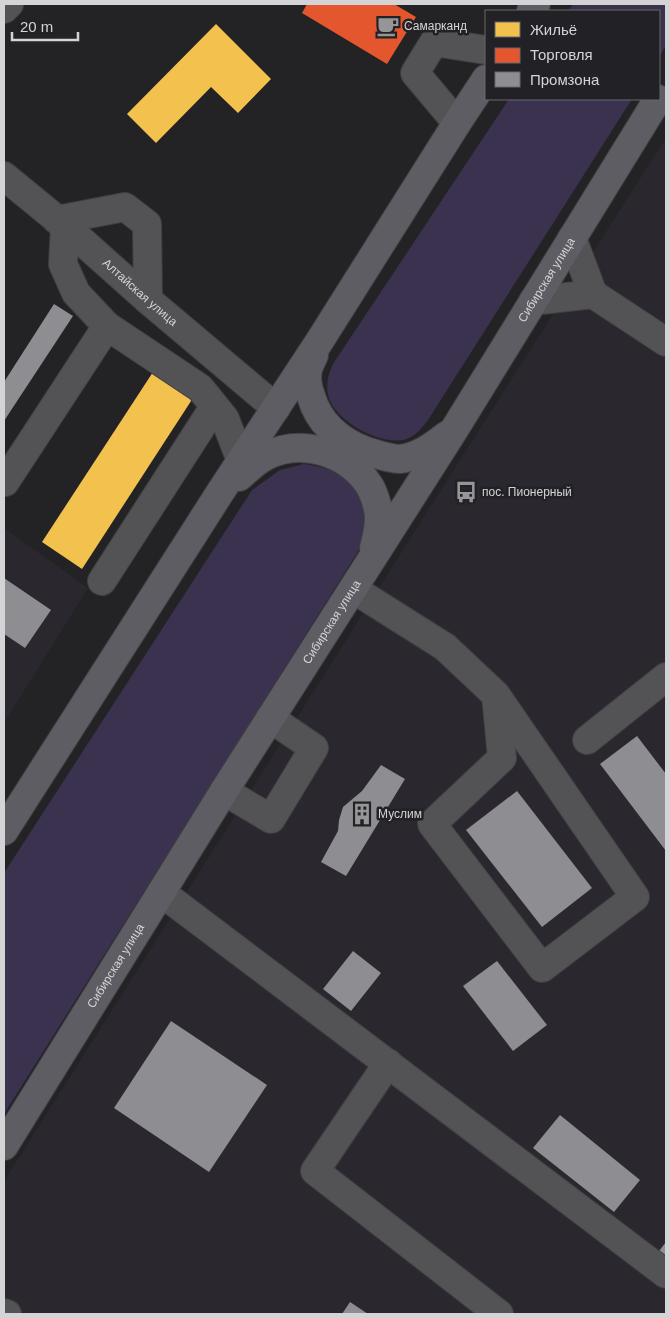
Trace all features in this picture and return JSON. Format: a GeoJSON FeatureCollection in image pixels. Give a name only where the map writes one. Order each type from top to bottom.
{"type":"FeatureCollection","features":[{"type":"Feature","properties":{"kind":"main road"},"geometry":{"type":"LineString","coordinates":[[4,831],[485,80]]}},
{"type":"Feature","properties":{"kind":"main road","name":"Сибирская улица"},"geometry":{"type":"LineString","coordinates":[[4,1146],[224,791],[454,430],[572,238],[658,106],[666,86]]}},
{"type":"Feature","properties":{"kind":"main road"},"geometry":{"type":"LineString","coordinates":[[318,342],[308,370],[309,391],[317,412],[324,422],[343,439],[356,447],[397,459],[411,457],[433,446],[454,430]]}},
{"type":"Feature","properties":{"kind":"main road"},"geometry":{"type":"LineString","coordinates":[[221,491],[265,456],[284,450],[304,448],[322,451],[339,458],[357,471],[370,486],[379,511],[379,529],[372,560]]}},
{"type":"Feature","properties":{"kind":"street"},"geometry":{"type":"LineString","coordinates":[[4,9],[9,4]]}},
{"type":"Feature","properties":{"kind":"street"},"geometry":{"type":"LineString","coordinates":[[456,123],[415,73],[434,42],[485,50]]}},
{"type":"Feature","properties":{"kind":"street","name":"Алтайская улица"},"geometry":{"type":"LineString","coordinates":[[6,171],[61,223],[148,300],[276,408]]}},
{"type":"Feature","properties":{"kind":"street"},"geometry":{"type":"LineString","coordinates":[[148,300],[147,224],[125,207],[61,223],[63,264],[76,293],[107,326],[200,388],[224,419],[241,461]]}},
{"type":"Feature","properties":{"kind":"street"},"geometry":{"type":"LineString","coordinates":[[572,238],[593,294],[666,342]]}},
{"type":"Feature","properties":{"kind":"street"},"geometry":{"type":"LineString","coordinates":[[533,301],[593,294]]}},
{"type":"Feature","properties":{"kind":"street"},"geometry":{"type":"LineString","coordinates":[[5,482],[107,326]]}},
{"type":"Feature","properties":{"kind":"street"},"geometry":{"type":"LineString","coordinates":[[102,581],[214,407]]}},
{"type":"Feature","properties":{"kind":"street"},"geometry":{"type":"LineString","coordinates":[[353,589],[445,647],[496,695],[635,897],[542,968],[432,824],[502,758],[496,695]]}},
{"type":"Feature","properties":{"kind":"street"},"geometry":{"type":"LineString","coordinates":[[587,740],[666,677]]}},
{"type":"Feature","properties":{"kind":"street"},"geometry":{"type":"LineString","coordinates":[[224,791],[271,819],[314,748],[270,718]]}},
{"type":"Feature","properties":{"kind":"street"},"geometry":{"type":"LineString","coordinates":[[162,893],[666,1274]]}},
{"type":"Feature","properties":{"kind":"street"},"geometry":{"type":"LineString","coordinates":[[388,1063],[315,1171],[499,1314]]}},
{"type":"Feature","properties":{"kind":"shaded area"},"geometry":{"type":"Polygon","coordinates":[[[573,4],[666,4],[666,45],[660,55],[660,10],[569,10],[573,4]]]}},
{"type":"Feature","properties":{"kind":"shaded area"},"geometry":{"type":"Polygon","coordinates":[[[508,100],[631,100],[428,420],[417,433],[409,438],[387,440],[363,431],[341,416],[333,407],[327,389],[333,364],[508,100]]]}},
{"type":"Feature","properties":{"kind":"shaded area"},"geometry":{"type":"Polygon","coordinates":[[[666,138],[666,1314],[4,1314],[4,1181],[456,466],[666,138]]]}},
{"type":"Feature","properties":{"kind":"shaded area"},"geometry":{"type":"Polygon","coordinates":[[[304,464],[332,470],[348,479],[354,485],[359,493],[363,507],[364,542],[4,1114],[4,873],[252,490],[280,470],[304,464]]]}},
{"type":"Feature","properties":{"kind":"shaded area"},"geometry":{"type":"Polygon","coordinates":[[[4,528],[88,588],[4,723],[4,528]]]}},
{"type":"Feature","properties":{"kind":"building: Жильё"},"geometry":{"type":"Polygon","coordinates":[[[216,24],[271,79],[238,113],[211,87],[156,143],[127,114],[216,24]]]}},
{"type":"Feature","properties":{"kind":"building: Жильё"},"geometry":{"type":"Polygon","coordinates":[[[153,372],[193,398],[82,569],[42,542],[153,372]]]}},
{"type":"Feature","properties":{"kind":"building: Торговля"},"geometry":{"type":"Polygon","coordinates":[[[307,4],[394,4],[416,17],[387,64],[302,13],[307,4]]]}},
{"type":"Feature","properties":{"kind":"building: Промзона"},"geometry":{"type":"Polygon","coordinates":[[[54,304],[73,316],[4,421],[4,382],[54,304]]]}},
{"type":"Feature","properties":{"kind":"building: Промзона"},"geometry":{"type":"Polygon","coordinates":[[[4,578],[51,610],[25,648],[4,634],[4,578]]]}},
{"type":"Feature","properties":{"kind":"building: Промзона"},"geometry":{"type":"Polygon","coordinates":[[[637,736],[666,774],[666,851],[600,764],[637,736]]]}},
{"type":"Feature","properties":{"kind":"building: Промзона","name":"Муслим"},"geometry":{"type":"Polygon","coordinates":[[[381,765],[405,779],[346,876],[321,862],[338,831],[343,807],[362,791],[381,765]]]}},
{"type":"Feature","properties":{"kind":"building: Промзона"},"geometry":{"type":"Polygon","coordinates":[[[517,791],[592,888],[542,927],[466,830],[517,791]]]}},
{"type":"Feature","properties":{"kind":"building: Промзона"},"geometry":{"type":"Polygon","coordinates":[[[353,951],[381,973],[351,1011],[323,989],[353,951]]]}},
{"type":"Feature","properties":{"kind":"building: Промзона"},"geometry":{"type":"Polygon","coordinates":[[[497,961],[547,1025],[513,1051],[463,986],[497,961]]]}},
{"type":"Feature","properties":{"kind":"building: Промзона"},"geometry":{"type":"Polygon","coordinates":[[[171,1021],[267,1085],[209,1172],[114,1108],[171,1021]]]}},
{"type":"Feature","properties":{"kind":"building: Промзона"},"geometry":{"type":"Polygon","coordinates":[[[560,1115],[640,1180],[614,1212],[533,1148],[560,1115]]]}},
{"type":"Feature","properties":{"kind":"building: Промзона"},"geometry":{"type":"Polygon","coordinates":[[[666,1242],[666,1256],[659,1251],[666,1242]]]}},
{"type":"Feature","properties":{"kind":"building: Промзона"},"geometry":{"type":"Polygon","coordinates":[[[350,1302],[368,1314],[342,1314],[350,1302]]]}},
{"type":"Feature","properties":{"kind":"place","name":"Самарканд"},"geometry":{"type":"Point","coordinates":[388,26]}},
{"type":"Feature","properties":{"kind":"place","name":"пос. Пионерный"},"geometry":{"type":"Point","coordinates":[466,492]}},
{"type":"Feature","properties":{"kind":"place","name":"Муслим"},"geometry":{"type":"Point","coordinates":[362,814]}}]}
